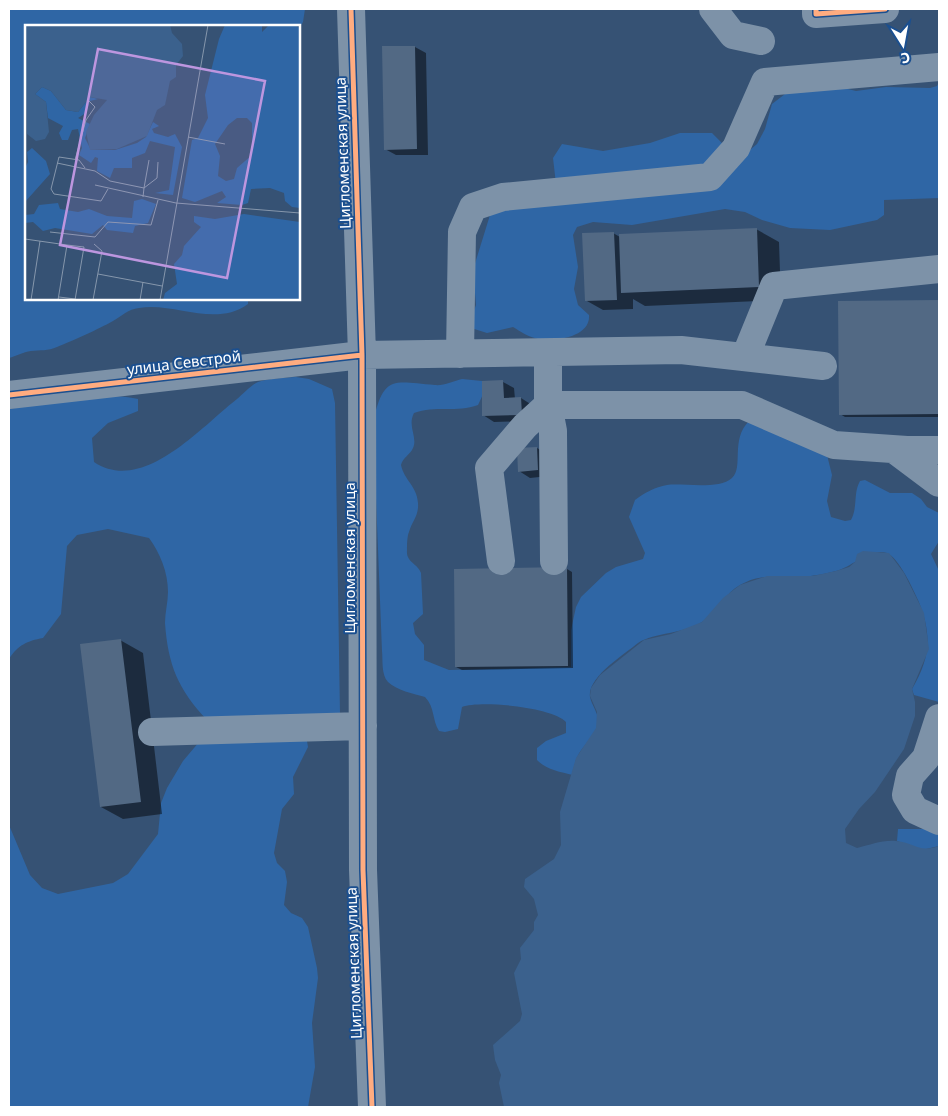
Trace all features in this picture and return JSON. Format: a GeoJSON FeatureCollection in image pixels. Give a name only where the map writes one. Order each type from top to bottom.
{"type":"FeatureCollection","features":[{"type":"Feature","properties":{"kind":"street","name":"Цигломенская улица"},"geometry":{"type":"LineString","coordinates":[[351,9],[362,355],[363,870],[372,1107]]}},
{"type":"Feature","properties":{"kind":"street"},"geometry":{"type":"LineString","coordinates":[[713,9],[732,35],[761,41]]}},
{"type":"Feature","properties":{"kind":"street"},"geometry":{"type":"LineString","coordinates":[[816,9],[816,14],[885,9]]}},
{"type":"Feature","properties":{"kind":"street"},"geometry":{"type":"LineString","coordinates":[[460,354],[462,232],[473,207],[503,197],[710,177],[736,148],[765,82],[939,67]]}},
{"type":"Feature","properties":{"kind":"street"},"geometry":{"type":"LineString","coordinates":[[745,357],[774,286],[939,269]]}},
{"type":"Feature","properties":{"kind":"street","name":"улица Севстрой"},"geometry":{"type":"LineString","coordinates":[[9,396],[362,355],[681,350],[823,366]]}},
{"type":"Feature","properties":{"kind":"street"},"geometry":{"type":"LineString","coordinates":[[548,353],[548,406],[553,431],[554,561]]}},
{"type":"Feature","properties":{"kind":"street"},"geometry":{"type":"LineString","coordinates":[[501,561],[489,468],[525,426],[548,406],[742,405],[834,445],[894,450],[939,450]]}},
{"type":"Feature","properties":{"kind":"street"},"geometry":{"type":"LineString","coordinates":[[894,450],[939,484]]}},
{"type":"Feature","properties":{"kind":"street"},"geometry":{"type":"LineString","coordinates":[[939,718],[926,758],[910,776],[906,795],[915,810],[939,821]]}},
{"type":"Feature","properties":{"kind":"street"},"geometry":{"type":"LineString","coordinates":[[152,732],[363,726]]}},
{"type":"Feature","properties":{"kind":"shaded area"},"geometry":{"type":"Polygon","coordinates":[[[9,9],[305,9],[303,22],[300,27],[300,25],[25,25],[25,300],[248,300],[248,304],[235,311],[222,314],[195,313],[153,307],[135,309],[128,311],[100,328],[57,347],[28,352],[9,358],[9,9]]]}},
{"type":"Feature","properties":{"kind":"shaded area"},"geometry":{"type":"Polygon","coordinates":[[[939,82],[939,198],[884,200],[884,215],[877,220],[830,230],[790,228],[762,220],[745,212],[725,209],[632,225],[593,222],[577,227],[573,235],[578,267],[574,289],[578,305],[589,315],[588,322],[584,328],[578,333],[562,339],[545,340],[531,337],[513,327],[487,333],[468,327],[476,305],[473,270],[490,215],[556,184],[553,158],[562,144],[603,151],[650,143],[680,133],[712,133],[723,144],[744,155],[757,144],[765,129],[772,104],[785,94],[836,86],[856,91],[886,87],[930,88],[937,86],[939,82]]]}},
{"type":"Feature","properties":{"kind":"shaded area"},"geometry":{"type":"Polygon","coordinates":[[[296,377],[309,379],[332,389],[335,403],[340,714],[306,735],[308,747],[293,777],[294,794],[282,809],[274,853],[277,863],[285,871],[287,882],[284,905],[291,913],[302,918],[308,927],[317,968],[318,978],[312,1023],[315,1067],[308,1107],[9,1107],[9,825],[30,875],[42,888],[58,894],[113,883],[128,874],[158,834],[161,803],[167,788],[183,761],[205,735],[207,720],[182,687],[172,664],[166,638],[165,623],[168,596],[167,577],[160,556],[149,538],[108,529],[77,535],[67,546],[61,614],[43,638],[23,644],[9,659],[9,409],[91,397],[108,396],[138,399],[138,411],[108,423],[92,438],[94,462],[113,470],[132,470],[152,464],[171,453],[189,440],[255,383],[277,378],[296,377]]]}},
{"type":"Feature","properties":{"kind":"shaded area"},"geometry":{"type":"Polygon","coordinates":[[[462,379],[482,381],[486,388],[478,405],[414,413],[412,422],[414,444],[401,465],[415,492],[418,503],[416,515],[408,534],[407,555],[421,573],[423,614],[413,623],[415,634],[424,645],[424,660],[449,670],[571,667],[571,630],[576,607],[581,597],[606,573],[616,567],[643,559],[645,553],[629,517],[635,500],[650,491],[667,485],[710,485],[726,482],[732,478],[737,467],[740,436],[743,428],[749,421],[827,455],[832,475],[827,501],[831,517],[845,521],[851,520],[858,486],[860,481],[865,480],[890,493],[912,493],[921,499],[927,507],[939,513],[939,541],[931,554],[939,571],[939,702],[914,695],[912,689],[926,656],[926,624],[918,600],[901,567],[892,556],[881,552],[868,555],[842,569],[826,574],[795,578],[762,577],[748,581],[734,589],[712,614],[695,626],[645,639],[638,643],[600,674],[594,682],[590,697],[598,723],[594,733],[577,759],[573,775],[548,768],[537,760],[537,748],[546,741],[566,733],[566,722],[547,712],[516,706],[471,705],[462,707],[458,729],[445,732],[439,731],[430,705],[425,697],[391,685],[383,671],[373,422],[381,396],[386,388],[392,384],[438,385],[462,379]]]}},
{"type":"Feature","properties":{"kind":"shaded area"},"geometry":{"type":"Polygon","coordinates":[[[863,551],[889,553],[904,573],[924,613],[929,649],[912,689],[915,702],[915,716],[904,749],[875,792],[859,809],[845,829],[846,843],[857,848],[891,841],[903,842],[921,848],[939,846],[939,1107],[504,1107],[499,1083],[501,1075],[495,1060],[493,1045],[520,1021],[522,1014],[514,973],[521,959],[520,948],[534,930],[534,922],[538,915],[534,899],[524,887],[525,879],[554,859],[561,845],[560,812],[576,758],[596,728],[597,712],[590,696],[591,688],[600,675],[644,640],[671,634],[702,622],[723,598],[740,585],[767,576],[813,576],[836,571],[849,567],[855,562],[857,554],[863,551]]]}},
{"type":"Feature","properties":{"kind":"shaded area"},"geometry":{"type":"Polygon","coordinates":[[[939,813],[939,846],[922,850],[897,841],[898,829],[927,829],[939,813]]]}},
{"type":"Feature","properties":{"kind":"building"},"geometry":{"type":"Polygon","coordinates":[[[382,46],[415,46],[417,149],[384,150],[382,46]]]}},
{"type":"Feature","properties":{"kind":"building"},"geometry":{"type":"Polygon","coordinates":[[[757,228],[759,287],[621,293],[619,234],[757,228]]]}},
{"type":"Feature","properties":{"kind":"building"},"geometry":{"type":"Polygon","coordinates":[[[614,232],[617,300],[585,301],[582,233],[614,232]]]}},
{"type":"Feature","properties":{"kind":"building"},"geometry":{"type":"Polygon","coordinates":[[[939,300],[939,414],[839,415],[838,301],[939,300]]]}},
{"type":"Feature","properties":{"kind":"building"},"geometry":{"type":"Polygon","coordinates":[[[503,380],[504,398],[521,397],[522,415],[482,416],[482,381],[503,380]]]}},
{"type":"Feature","properties":{"kind":"building"},"geometry":{"type":"Polygon","coordinates":[[[537,447],[538,470],[518,472],[517,448],[537,447]]]}},
{"type":"Feature","properties":{"kind":"building"},"geometry":{"type":"Polygon","coordinates":[[[567,567],[568,666],[455,667],[454,569],[567,567]]]}},
{"type":"Feature","properties":{"kind":"building"},"geometry":{"type":"Polygon","coordinates":[[[121,639],[141,802],[100,807],[80,644],[121,639]]]}},
{"type":"Feature","properties":{"kind":"cycle path"},"geometry":{"type":"LineString","coordinates":[[351,9],[362,355],[363,870],[372,1107]]}},
{"type":"Feature","properties":{"kind":"cycle path"},"geometry":{"type":"LineString","coordinates":[[816,9],[816,14],[885,9]]}},
{"type":"Feature","properties":{"kind":"cycle path"},"geometry":{"type":"LineString","coordinates":[[9,395],[362,355]]}}]}
